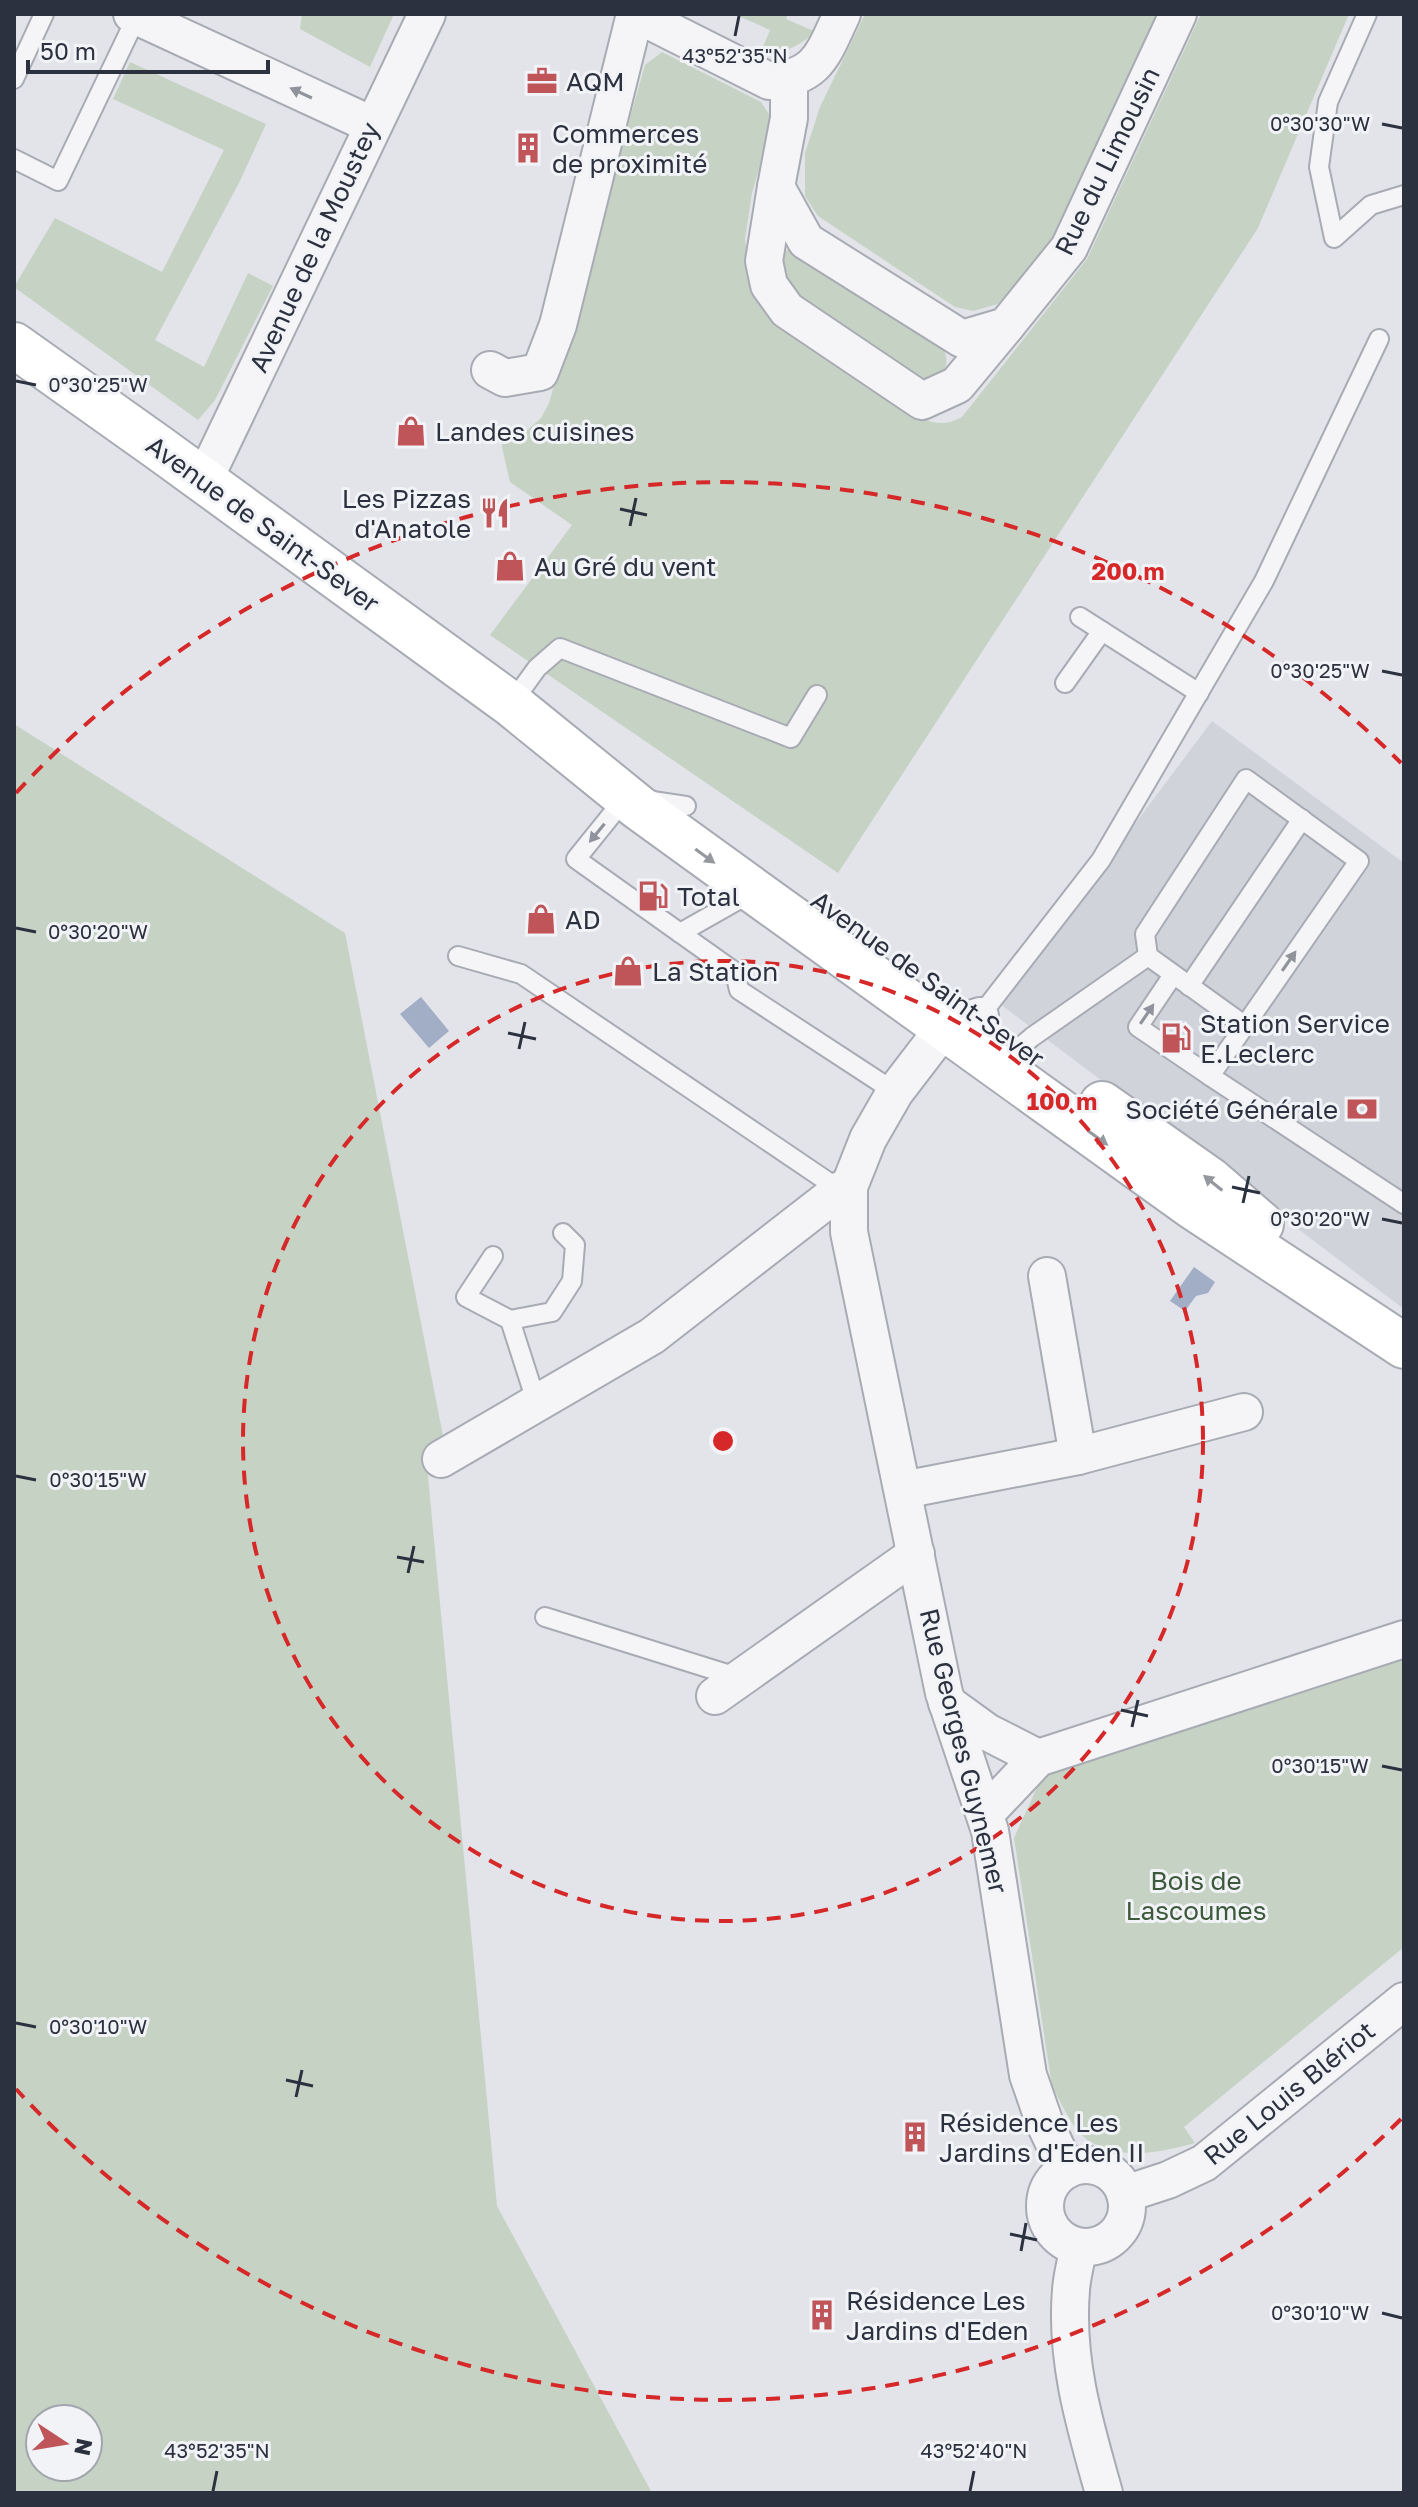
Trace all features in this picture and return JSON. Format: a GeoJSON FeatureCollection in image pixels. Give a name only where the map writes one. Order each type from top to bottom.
{"type":"FeatureCollection","features":[{"type":"Feature","properties":{"kind":"main road","name":"Avenue de Saint-Sever"},"geometry":{"type":"LineString","coordinates":[[14,345],[511,704],[626,797],[754,891],[962,1022]]}},
{"type":"Feature","properties":{"kind":"main road","name":"Avenue de Saint-Sever"},"geometry":{"type":"LineString","coordinates":[[511,704],[686,806],[962,1022],[1010,1056],[1193,1207],[1402,1345]]}},
{"type":"Feature","properties":{"kind":"street","name":"Avenue de la Moustey"},"geometry":{"type":"LineString","coordinates":[[204,480],[427,14]]}},
{"type":"Feature","properties":{"kind":"street"},"geometry":{"type":"LineString","coordinates":[[490,370],[505,378],[540,372],[558,325],[636,14],[769,81],[789,79],[812,68],[842,14]]}},
{"type":"Feature","properties":{"kind":"street","name":"Rue du Limousin"},"geometry":{"type":"LineString","coordinates":[[776,187],[764,261],[769,285],[787,310],[922,401],[957,385],[1069,248],[1178,14]]}},
{"type":"Feature","properties":{"kind":"street"},"geometry":{"type":"LineString","coordinates":[[135,15],[372,125]]}},
{"type":"Feature","properties":{"kind":"street"},"geometry":{"type":"LineString","coordinates":[[789,79],[789,118],[776,187],[806,241],[962,339],[1006,326]]}},
{"type":"Feature","properties":{"kind":"street"},"geometry":{"type":"LineString","coordinates":[[441,1459],[652,1336],[844,1189],[895,1092],[962,1022]]}},
{"type":"Feature","properties":{"kind":"street","name":"Rue Georges Guynemer"},"geometry":{"type":"LineString","coordinates":[[844,1189],[849,1232],[947,1703],[986,1813],[1003,1902],[1028,2075],[1045,2124],[1067,2170]]}},
{"type":"Feature","properties":{"kind":"street"},"geometry":{"type":"LineString","coordinates":[[1047,1276],[1078,1456]]}},
{"type":"Feature","properties":{"kind":"street"},"geometry":{"type":"LineString","coordinates":[[903,1490],[1078,1456],[1244,1412]]}},
{"type":"Feature","properties":{"kind":"street"},"geometry":{"type":"LineString","coordinates":[[728,1687],[916,1554]]}},
{"type":"Feature","properties":{"kind":"street"},"geometry":{"type":"LineString","coordinates":[[986,1813],[1038,1758],[1404,1639]]}},
{"type":"Feature","properties":{"kind":"street"},"geometry":{"type":"LineString","coordinates":[[947,1703],[987,1732],[1038,1758]]}},
{"type":"Feature","properties":{"kind":"street","name":"Rue Louis Blériot"},"geometry":{"type":"LineString","coordinates":[[1125,2194],[1168,2180],[1204,2163],[1404,2001]]}},
{"type":"Feature","properties":{"kind":"street"},"geometry":{"type":"LineString","coordinates":[[1080,2165],[1108,2171],[1119,2181],[1125,2194],[1127,2208],[1124,2221],[1117,2233],[1106,2242],[1079,2247],[1055,2232],[1047,2220],[1048,2191],[1067,2170],[1080,2165]]}},
{"type":"Feature","properties":{"kind":"street"},"geometry":{"type":"LineString","coordinates":[[1079,2247],[1071,2287],[1070,2350],[1081,2409],[1104,2493]]}},
{"type":"Feature","properties":{"kind":"lane"},"geometry":{"type":"LineString","coordinates":[[14,79],[44,14]]}},
{"type":"Feature","properties":{"kind":"lane"},"geometry":{"type":"LineString","coordinates":[[1367,14],[1328,102],[1319,167],[1334,238],[1371,205],[1404,195]]}},
{"type":"Feature","properties":{"kind":"lane"},"geometry":{"type":"LineString","coordinates":[[14,159],[58,181],[135,15]]}},
{"type":"Feature","properties":{"kind":"lane"},"geometry":{"type":"LineString","coordinates":[[962,1022],[1101,860],[1264,581],[1379,339]]}},
{"type":"Feature","properties":{"kind":"lane"},"geometry":{"type":"LineString","coordinates":[[1080,617],[1199,693]]}},
{"type":"Feature","properties":{"kind":"lane"},"geometry":{"type":"LineString","coordinates":[[1065,683],[1102,631]]}},
{"type":"Feature","properties":{"kind":"lane"},"geometry":{"type":"LineString","coordinates":[[511,704],[537,668],[560,648],[791,738],[817,695]]}},
{"type":"Feature","properties":{"kind":"lane"},"geometry":{"type":"LineString","coordinates":[[1210,1076],[1359,861],[1246,779],[1145,934],[1148,956],[1244,1025]]}},
{"type":"Feature","properties":{"kind":"lane"},"geometry":{"type":"LineString","coordinates":[[686,806],[626,797],[576,859],[735,972],[739,990],[895,1092]]}},
{"type":"Feature","properties":{"kind":"lane"},"geometry":{"type":"LineString","coordinates":[[1189,986],[1302,819]]}},
{"type":"Feature","properties":{"kind":"lane"},"geometry":{"type":"LineString","coordinates":[[680,933],[754,891]]}},
{"type":"Feature","properties":{"kind":"lane"},"geometry":{"type":"LineString","coordinates":[[458,956],[521,974],[844,1189]]}},
{"type":"Feature","properties":{"kind":"lane"},"geometry":{"type":"LineString","coordinates":[[1010,1056],[1148,956]]}},
{"type":"Feature","properties":{"kind":"lane"},"geometry":{"type":"LineString","coordinates":[[1173,975],[1138,1027],[1404,1204]]}},
{"type":"Feature","properties":{"kind":"lane"},"geometry":{"type":"LineString","coordinates":[[493,1256],[466,1297],[510,1320],[552,1312],[572,1281],[575,1245],[563,1233]]}},
{"type":"Feature","properties":{"kind":"lane"},"geometry":{"type":"LineString","coordinates":[[510,1320],[537,1404]]}},
{"type":"Feature","properties":{"kind":"lane"},"geometry":{"type":"LineString","coordinates":[[545,1617],[728,1687]]}},
{"type":"Feature","properties":{"kind":"shaded area"},"geometry":{"type":"Polygon","coordinates":[[[1212,721],[1404,863],[1404,1309],[1000,1004],[1212,721]]]}},
{"type":"Feature","properties":{"kind":"green space"},"geometry":{"type":"Polygon","coordinates":[[[302,14],[394,14],[370,67],[300,29],[302,14]]]}},
{"type":"Feature","properties":{"kind":"green space"},"geometry":{"type":"Polygon","coordinates":[[[734,14],[788,14],[786,19],[816,32],[790,48],[761,52],[770,30],[734,14]]]}},
{"type":"Feature","properties":{"kind":"green space"},"geometry":{"type":"Polygon","coordinates":[[[865,14],[1159,14],[1056,235],[998,304],[973,311],[955,307],[818,216],[805,196],[805,153],[820,107],[865,14]]]}},
{"type":"Feature","properties":{"kind":"green space"},"geometry":{"type":"Polygon","coordinates":[[[1201,14],[1349,14],[1258,228],[838,873],[490,635],[572,525],[510,482],[502,447],[502,431],[524,433],[541,418],[549,403],[645,65],[662,52],[761,102],[771,117],[770,132],[752,193],[745,239],[751,287],[768,318],[906,410],[927,420],[947,423],[962,417],[1087,259],[1201,14]]]}},
{"type":"Feature","properties":{"kind":"green space"},"geometry":{"type":"Polygon","coordinates":[[[130,62],[266,124],[240,181],[155,340],[204,367],[248,273],[273,286],[215,400],[198,420],[14,287],[55,218],[162,272],[224,150],[113,99],[130,62]]]}},
{"type":"Feature","properties":{"kind":"green space"},"geometry":{"type":"Polygon","coordinates":[[[790,248],[941,343],[946,359],[942,375],[917,384],[791,298],[783,284],[781,255],[790,248]]]}},
{"type":"Feature","properties":{"kind":"green space"},"geometry":{"type":"Polygon","coordinates":[[[14,724],[345,933],[444,1441],[427,1466],[497,2206],[652,2493],[14,2493],[14,724]]]}},
{"type":"Feature","properties":{"kind":"green space","name":"Bois de Lascoumes"},"geometry":{"type":"Polygon","coordinates":[[[1404,1650],[1404,1947],[1184,2127],[1195,2143],[1156,2152],[1129,2153],[1091,2142],[1073,2125],[1052,2086],[1014,1838],[1040,1781],[1050,1769],[1404,1650]]]}},
{"type":"Feature","properties":{"kind":"water"},"geometry":{"type":"Polygon","coordinates":[[[421,997],[449,1031],[429,1048],[400,1014],[421,997]]]}},
{"type":"Feature","properties":{"kind":"water"},"geometry":{"type":"Polygon","coordinates":[[[1194,1267],[1215,1282],[1208,1293],[1196,1296],[1185,1311],[1170,1301],[1194,1267]]]}},
{"type":"Feature","properties":{"kind":"place","name":"AQM"},"geometry":{"type":"Point","coordinates":[542,81]}},
{"type":"Feature","properties":{"kind":"place","name":"Commerces de proximité"},"geometry":{"type":"Point","coordinates":[528,148]}},
{"type":"Feature","properties":{"kind":"place","name":"Landes cuisines"},"geometry":{"type":"Point","coordinates":[411,431]}},
{"type":"Feature","properties":{"kind":"place","name":"Les Pizzas d'Anatole"},"geometry":{"type":"Point","coordinates":[495,513]}},
{"type":"Feature","properties":{"kind":"place","name":"Au Gré du vent"},"geometry":{"type":"Point","coordinates":[510,566]}},
{"type":"Feature","properties":{"kind":"place","name":"Total"},"geometry":{"type":"Point","coordinates":[653,896]}},
{"type":"Feature","properties":{"kind":"place","name":"AD"},"geometry":{"type":"Point","coordinates":[541,919]}},
{"type":"Feature","properties":{"kind":"place","name":"La Station"},"geometry":{"type":"Point","coordinates":[628,971]}},
{"type":"Feature","properties":{"kind":"place","name":"Station Service E.Leclerc"},"geometry":{"type":"Point","coordinates":[1176,1038]}},
{"type":"Feature","properties":{"kind":"place","name":"Société Générale"},"geometry":{"type":"Point","coordinates":[1362,1109]}},
{"type":"Feature","properties":{"kind":"place","name":"Résidence Les Jardins d'Eden II"},"geometry":{"type":"Point","coordinates":[915,2137]}},
{"type":"Feature","properties":{"kind":"place","name":"Résidence Les Jardins d'Eden"},"geometry":{"type":"Point","coordinates":[822,2315]}}]}
